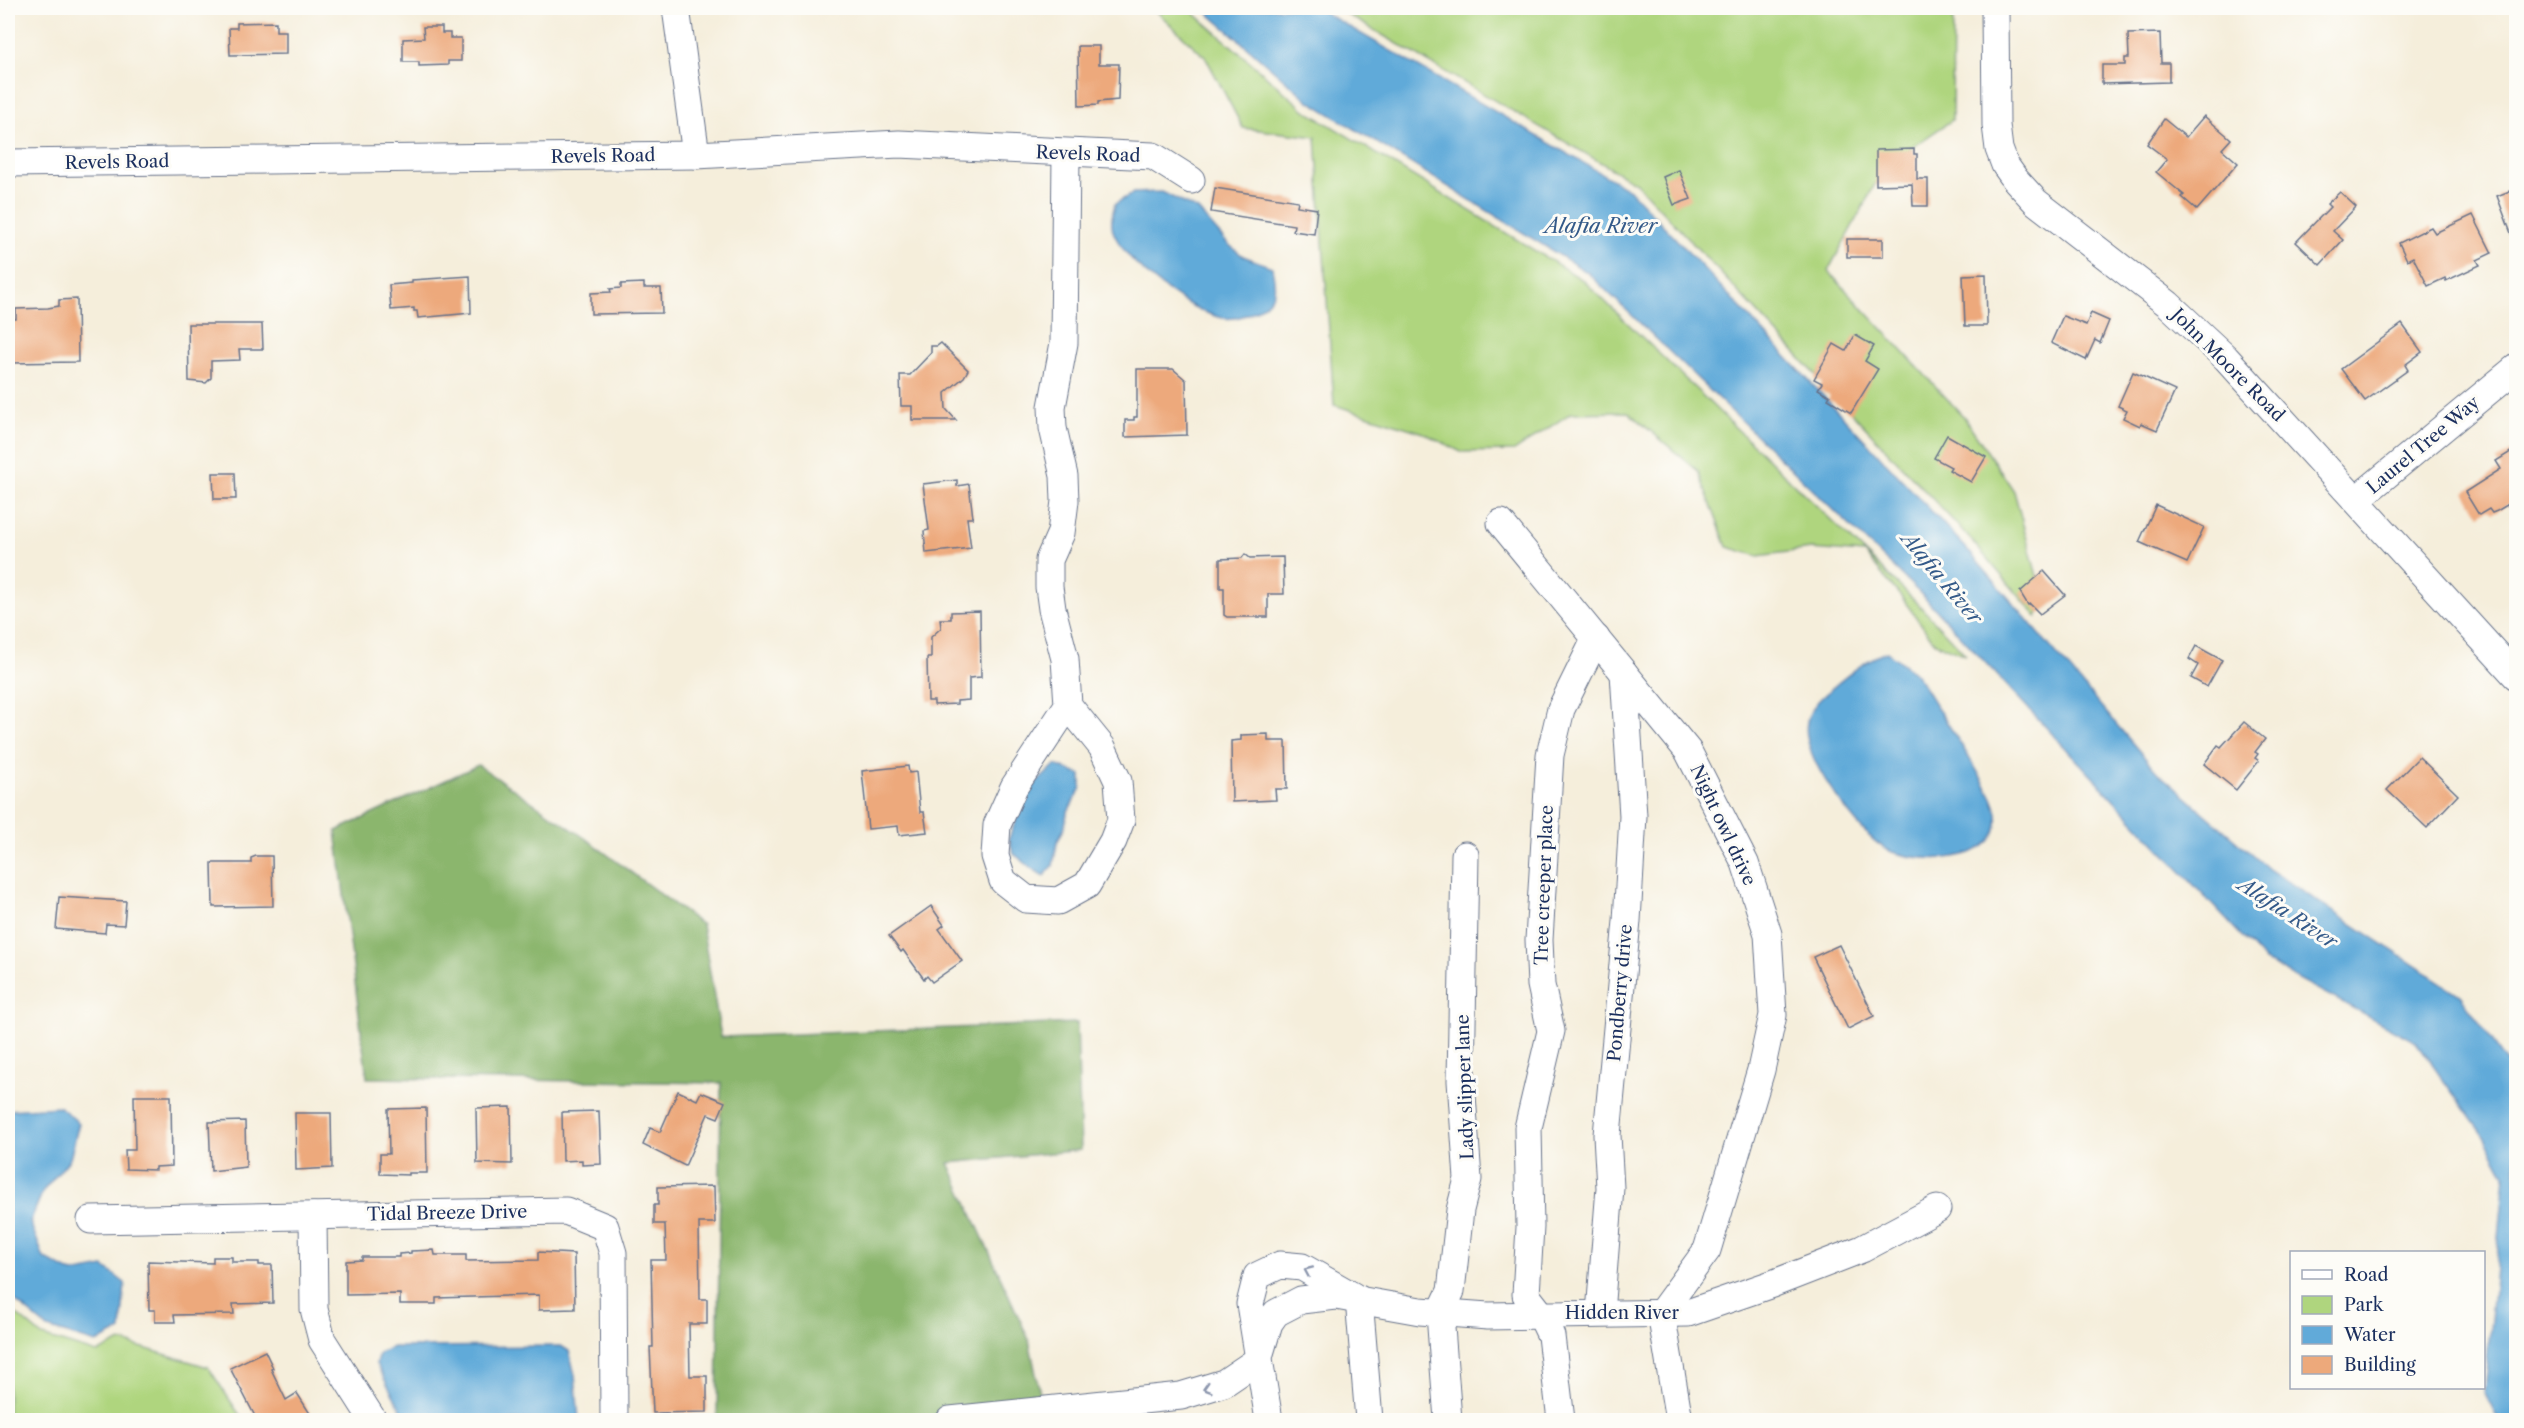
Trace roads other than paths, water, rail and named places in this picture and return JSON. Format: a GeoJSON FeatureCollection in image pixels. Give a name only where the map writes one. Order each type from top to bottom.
{"type":"FeatureCollection","features":[{"type":"Feature","properties":{"kind":"street"},"geometry":{"type":"LineString","coordinates":[[676,8],[696,155]]}},
{"type":"Feature","properties":{"kind":"street","name":"John Moore Road"},"geometry":{"type":"LineString","coordinates":[[1995,8],[1996,125],[1999,148],[2005,165],[2014,179],[2036,202],[2152,292],[2204,338],[2517,676]]}},
{"type":"Feature","properties":{"kind":"street","name":"Revels Road"},"geometry":{"type":"LineString","coordinates":[[8,163],[696,155],[899,144],[1066,154],[1153,156],[1191,180]]}},
{"type":"Feature","properties":{"kind":"street"},"geometry":{"type":"LineString","coordinates":[[1066,154],[1064,343],[1052,407],[1053,428],[1064,476],[1065,501],[1061,533],[1049,560],[1049,587],[1052,609],[1065,659],[1068,705],[1101,747],[1118,781],[1121,820],[1113,841],[1087,885],[1058,901],[1026,899],[1003,881],[994,856],[997,825],[1014,787],[1068,705]]}},
{"type":"Feature","properties":{"kind":"street","name":"Laurel Tree Way"},"geometry":{"type":"LineString","coordinates":[[2356,500],[2517,368]]}},
{"type":"Feature","properties":{"kind":"street","name":"Night owl drive"},"geometry":{"type":"LineString","coordinates":[[1501,523],[1688,751],[1745,863],[1768,934],[1773,1015],[1761,1070],[1707,1250],[1661,1313]]}},
{"type":"Feature","properties":{"kind":"street","name":"Tree creeper place"},"geometry":{"type":"LineString","coordinates":[[1540,1313],[1526,1295],[1530,1227],[1527,1128],[1551,1031],[1541,985],[1539,940],[1550,755],[1561,709],[1596,638]]}},
{"type":"Feature","properties":{"kind":"street","name":"Pondberry drive"},"geometry":{"type":"LineString","coordinates":[[1600,1313],[1610,1188],[1606,1135],[1627,921],[1633,816],[1624,673]]}},
{"type":"Feature","properties":{"kind":"street","name":"Lady slipper lane"},"geometry":{"type":"LineString","coordinates":[[1440,1314],[1451,1291],[1460,1210],[1468,1179],[1461,1081],[1465,855]]}},
{"type":"Feature","properties":{"kind":"street","name":"Hidden River"},"geometry":{"type":"LineString","coordinates":[[1258,1360],[1269,1323],[1276,1313],[1301,1300],[1317,1297],[1359,1299],[1440,1314],[1488,1316],[1540,1313],[1688,1313],[1862,1249],[1937,1209]]}},
{"type":"Feature","properties":{"kind":"street","name":"Tidal Breeze Drive"},"geometry":{"type":"LineString","coordinates":[[91,1220],[566,1211],[604,1227],[613,1253],[614,1420]]}},
{"type":"Feature","properties":{"kind":"street"},"geometry":{"type":"LineString","coordinates":[[313,1216],[314,1309],[322,1340],[373,1420]]}},
{"type":"Feature","properties":{"kind":"street","name":"Hidden River"},"geometry":{"type":"LineString","coordinates":[[1269,1420],[1250,1304],[1257,1276],[1280,1265],[1302,1267],[1359,1299]]}},
{"type":"Feature","properties":{"kind":"street"},"geometry":{"type":"LineString","coordinates":[[1359,1299],[1369,1420]]}},
{"type":"Feature","properties":{"kind":"street"},"geometry":{"type":"LineString","coordinates":[[1540,1313],[1551,1336],[1561,1420]]}},
{"type":"Feature","properties":{"kind":"street"},"geometry":{"type":"LineString","coordinates":[[1661,1313],[1679,1420]]}},
{"type":"Feature","properties":{"kind":"street"},"geometry":{"type":"LineString","coordinates":[[1440,1314],[1448,1420]]}},
{"type":"Feature","properties":{"kind":"street"},"geometry":{"type":"LineString","coordinates":[[950,1420],[1100,1413],[1181,1396],[1224,1383],[1258,1360]]}},
{"type":"Feature","properties":{"kind":"water","name":"Alafia River"},"geometry":{"type":"Polygon","coordinates":[[[1202,8],[1317,8],[1630,190],[1966,548],[2157,772],[2270,870],[2460,995],[2516,1075],[2516,1420],[2498,1420],[2484,1392],[2505,1175],[2485,1138],[2416,1042],[2265,961],[1924,597],[1587,272],[1309,101],[1202,8]]]}},
{"type":"Feature","properties":{"kind":"water"},"geometry":{"type":"Polygon","coordinates":[[[1162,192],[1198,210],[1228,244],[1243,256],[1272,267],[1275,286],[1272,296],[1265,305],[1237,318],[1223,318],[1209,314],[1176,297],[1130,258],[1113,231],[1115,204],[1133,193],[1162,192]]]}},
{"type":"Feature","properties":{"kind":"water"},"geometry":{"type":"Polygon","coordinates":[[[1887,652],[1919,679],[1988,790],[1997,813],[1995,831],[1986,844],[1970,853],[1930,858],[1909,856],[1883,847],[1863,830],[1846,810],[1823,776],[1812,754],[1806,732],[1811,710],[1855,669],[1887,652]]]}},
{"type":"Feature","properties":{"kind":"water"},"geometry":{"type":"Polygon","coordinates":[[[1055,765],[1081,775],[1081,788],[1067,813],[1065,826],[1057,843],[1053,866],[1044,876],[1013,853],[1009,838],[1027,792],[1055,765]]]}},
{"type":"Feature","properties":{"kind":"water"},"geometry":{"type":"Polygon","coordinates":[[[60,1107],[79,1123],[70,1159],[43,1191],[30,1222],[44,1258],[72,1273],[104,1267],[125,1283],[121,1330],[96,1343],[48,1328],[8,1295],[8,1110],[60,1107]]]}},
{"type":"Feature","properties":{"kind":"water"},"geometry":{"type":"Polygon","coordinates":[[[561,1346],[569,1351],[575,1375],[579,1420],[407,1420],[376,1364],[379,1353],[393,1347],[561,1346]]]}}]}
